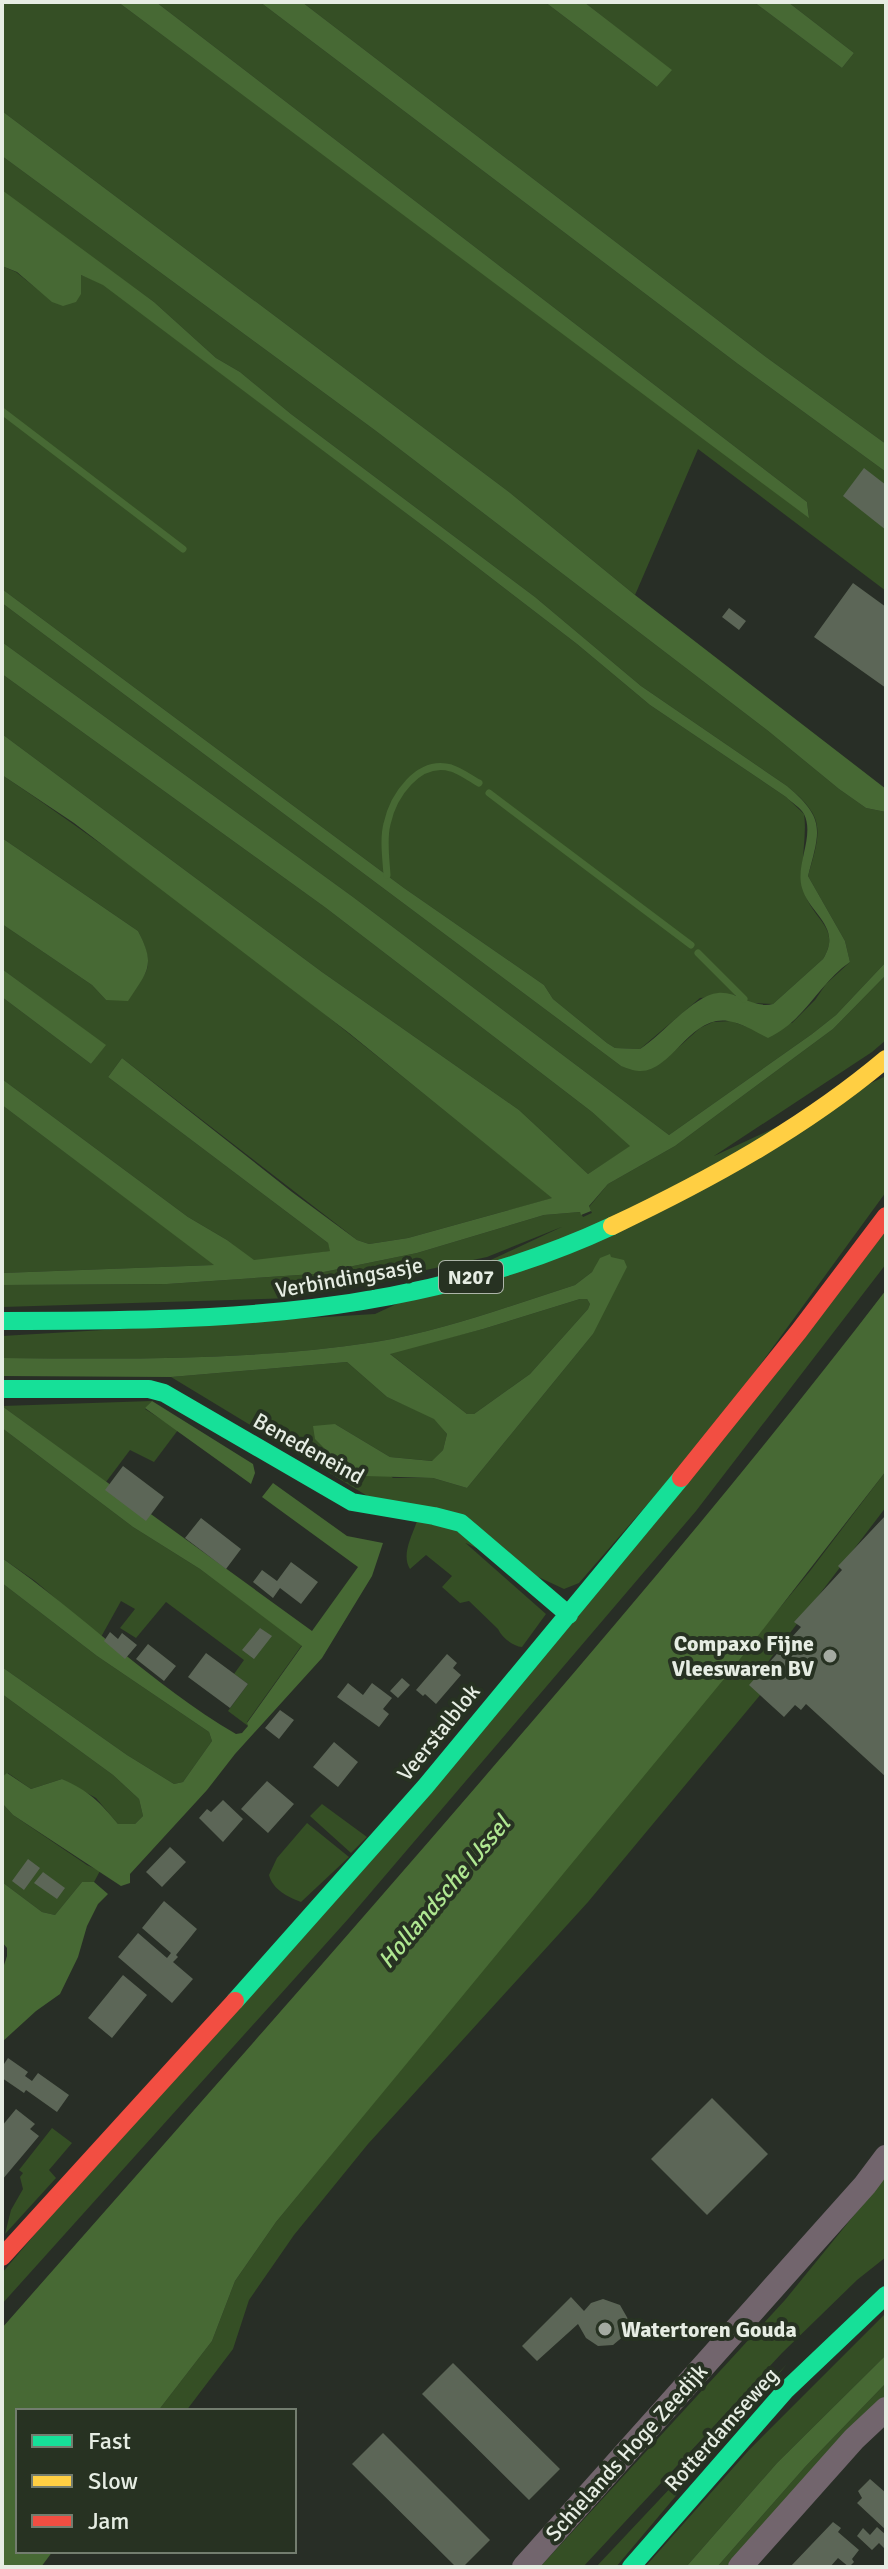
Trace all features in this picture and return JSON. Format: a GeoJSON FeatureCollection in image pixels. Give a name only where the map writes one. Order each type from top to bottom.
{"type":"FeatureCollection","features":[{"type":"Feature","properties":{"kind":"street","name":"Verbindingsasje"},"geometry":{"type":"LineString","coordinates":[[2,1321],[257,1316],[331,1308],[416,1292],[489,1273],[571,1244],[638,1215],[714,1175],[797,1125],[886,1059]]}},
{"type":"Feature","properties":{"kind":"street","name":"Veerstalblok"},"geometry":{"type":"LineString","coordinates":[[2,2257],[378,1841],[653,1516],[820,1305],[886,1216]]}},
{"type":"Feature","properties":{"kind":"street","name":"Benedeneind"},"geometry":{"type":"LineString","coordinates":[[2,1389],[121,1388],[164,1393],[352,1502],[461,1523],[569,1615]]}},
{"type":"Feature","properties":{"kind":"street","name":"Schielands Hoge Zeedijk"},"geometry":{"type":"LineString","coordinates":[[524,2567],[855,2197],[886,2157]]}},
{"type":"Feature","properties":{"kind":"street","name":"Rotterdamseweg"},"geometry":{"type":"LineString","coordinates":[[631,2567],[755,2423],[858,2319],[886,2295]]}},
{"type":"Feature","properties":{"kind":"street"},"geometry":{"type":"LineString","coordinates":[[740,2567],[854,2439],[886,2409]]}},
{"type":"Feature","properties":{"kind":"shaded area"},"geometry":{"type":"Polygon","coordinates":[[[2,2],[118,2],[809,517],[807,502],[156,2],[260,2],[738,364],[886,472],[886,591],[698,449],[635,595],[509,492],[2,111],[2,2]]]}},
{"type":"Feature","properties":{"kind":"shaded area"},"geometry":{"type":"Polygon","coordinates":[[[302,2],[545,2],[657,87],[671,70],[584,2],[754,2],[842,68],[854,53],[788,2],[886,2],[886,444],[766,357],[302,2]]]}},
{"type":"Feature","properties":{"kind":"shaded area"},"geometry":{"type":"Polygon","coordinates":[[[2,156],[376,431],[767,730],[839,789],[866,808],[886,812],[886,962],[836,1015],[669,1135],[353,897],[2,642],[2,603],[621,1066],[661,1063],[700,1028],[713,1022],[731,1021],[747,1027],[792,1023],[850,962],[845,941],[808,876],[816,847],[817,826],[809,807],[800,797],[641,686],[535,597],[291,414],[240,372],[216,358],[154,302],[18,204],[2,190],[2,156]]]}},
{"type":"Feature","properties":{"kind":"shaded area"},"geometry":{"type":"Polygon","coordinates":[[[2,266],[16,272],[52,301],[81,275],[103,284],[577,644],[650,705],[786,797],[804,814],[803,888],[828,933],[828,949],[823,959],[773,1004],[751,1003],[737,995],[700,998],[640,1049],[615,1048],[553,999],[544,985],[404,888],[2,589],[2,266]]]}},
{"type":"Feature","properties":{"kind":"shaded area"},"geometry":{"type":"Polygon","coordinates":[[[2,674],[326,908],[592,1112],[631,1146],[588,1174],[519,1110],[322,972],[2,734],[2,674]]]}},
{"type":"Feature","properties":{"kind":"shaded area"},"geometry":{"type":"Polygon","coordinates":[[[2,775],[213,927],[553,1198],[408,1238],[369,1244],[357,1240],[122,1058],[108,1077],[328,1243],[331,1251],[254,1261],[227,1240],[188,1217],[2,1079],[2,997],[91,1064],[105,1045],[2,969],[2,924],[92,985],[106,1000],[139,981],[148,967],[148,957],[138,931],[2,838],[2,775]]]}},
{"type":"Feature","properties":{"kind":"shaded area"},"geometry":{"type":"Polygon","coordinates":[[[886,975],[886,1040],[872,1052],[676,1181],[487,1257],[294,1298],[2,1307],[2,1285],[167,1284],[314,1274],[417,1253],[544,1215],[580,1212],[583,1217],[592,1213],[589,1207],[608,1184],[675,1146],[833,1029],[886,975]]]}},
{"type":"Feature","properties":{"kind":"shaded area"},"geometry":{"type":"Polygon","coordinates":[[[886,1076],[886,1192],[717,1424],[579,1583],[564,1589],[374,1500],[171,1377],[347,1362],[387,1397],[434,1418],[447,1434],[443,1450],[433,1461],[390,1457],[335,1424],[393,1478],[433,1478],[467,1488],[593,1334],[601,1260],[592,1272],[575,1285],[451,1325],[375,1342],[235,1356],[2,1358],[2,1336],[375,1314],[886,1076]]]}},
{"type":"Feature","properties":{"kind":"shaded area"},"geometry":{"type":"Polygon","coordinates":[[[2,1105],[215,1265],[2,1273],[2,1105]]]}},
{"type":"Feature","properties":{"kind":"shaded area"},"geometry":{"type":"Polygon","coordinates":[[[886,1231],[886,1264],[696,1511],[349,1918],[2,2304],[2,2273],[886,1231]]]}},
{"type":"Feature","properties":{"kind":"shaded area"},"geometry":{"type":"Polygon","coordinates":[[[587,1299],[590,1304],[588,1309],[530,1374],[474,1414],[467,1414],[389,1353],[483,1329],[587,1299]]]}},
{"type":"Feature","properties":{"kind":"shaded area"},"geometry":{"type":"Polygon","coordinates":[[[152,1401],[145,1409],[178,1430],[154,1462],[130,1450],[106,1482],[2,1406],[152,1401]]]}},
{"type":"Feature","properties":{"kind":"shaded area"},"geometry":{"type":"Polygon","coordinates":[[[2,1428],[133,1527],[200,1569],[302,1645],[247,1722],[248,1726],[228,1711],[248,1684],[234,1674],[244,1660],[166,1602],[136,1638],[120,1628],[135,1609],[121,1601],[101,1637],[35,1581],[2,1558],[2,1428]]]}},
{"type":"Feature","properties":{"kind":"shaded area"},"geometry":{"type":"Polygon","coordinates":[[[886,1471],[886,1507],[755,1679],[761,1694],[588,1902],[368,2144],[294,2235],[249,2300],[233,2349],[188,2409],[160,2409],[212,2341],[235,2281],[276,2222],[810,1571],[886,1471]]]}},
{"type":"Feature","properties":{"kind":"shaded area"},"geometry":{"type":"Polygon","coordinates":[[[417,1521],[444,1524],[546,1614],[522,1647],[505,1638],[469,1601],[460,1603],[442,1587],[452,1576],[426,1555],[410,1569],[407,1552],[417,1521]]]}},
{"type":"Feature","properties":{"kind":"shaded area"},"geometry":{"type":"Polygon","coordinates":[[[2,1583],[97,1656],[209,1732],[212,1741],[183,1782],[174,1784],[127,1755],[2,1667],[2,1583]]]}},
{"type":"Feature","properties":{"kind":"shaded area"},"geometry":{"type":"Polygon","coordinates":[[[2,1694],[113,1775],[139,1799],[143,1816],[135,1824],[118,1824],[96,1798],[62,1779],[31,1789],[8,1773],[2,1777],[2,1694]]]}},
{"type":"Feature","properties":{"kind":"shaded area"},"geometry":{"type":"Polygon","coordinates":[[[2,1803],[13,1815],[100,1871],[94,1882],[82,1882],[55,1915],[42,1912],[2,1882],[2,1803]]]}},
{"type":"Feature","properties":{"kind":"shaded area"},"geometry":{"type":"Polygon","coordinates":[[[322,1804],[367,1837],[351,1853],[310,1816],[322,1804]]]}},
{"type":"Feature","properties":{"kind":"shaded area"},"geometry":{"type":"Polygon","coordinates":[[[307,1823],[349,1857],[301,1902],[277,1889],[269,1875],[277,1858],[307,1823]]]}},
{"type":"Feature","properties":{"kind":"shaded area"},"geometry":{"type":"Polygon","coordinates":[[[52,2128],[72,2143],[49,2170],[56,2178],[5,2234],[11,2210],[23,2189],[20,2177],[23,2173],[19,2170],[52,2128]]]}},
{"type":"Feature","properties":{"kind":"shaded area"},"geometry":{"type":"Polygon","coordinates":[[[886,2176],[886,2257],[857,2280],[782,2353],[583,2567],[540,2567],[785,2300],[886,2176]]]}},
{"type":"Feature","properties":{"kind":"shaded area"},"geometry":{"type":"Polygon","coordinates":[[[886,2313],[886,2355],[777,2463],[686,2567],[645,2567],[749,2450],[886,2313]]]}},
{"type":"Feature","properties":{"kind":"shaded area"},"geometry":{"type":"Polygon","coordinates":[[[787,2364],[616,2567],[596,2567],[787,2364]]]}},
{"type":"Feature","properties":{"kind":"shaded area"},"geometry":{"type":"Polygon","coordinates":[[[886,2383],[886,2396],[729,2567],[717,2567],[805,2467],[886,2383]]]}},
{"type":"Feature","properties":{"kind":"water"},"geometry":{"type":"Polygon","coordinates":[[[118,2],[156,2],[807,502],[809,518],[118,2]]]}},
{"type":"Feature","properties":{"kind":"water"},"geometry":{"type":"Polygon","coordinates":[[[260,2],[302,2],[766,357],[886,444],[886,472],[738,364],[260,2]]]}},
{"type":"Feature","properties":{"kind":"water"},"geometry":{"type":"Polygon","coordinates":[[[545,2],[584,2],[672,70],[657,87],[545,2]]]}},
{"type":"Feature","properties":{"kind":"water"},"geometry":{"type":"Polygon","coordinates":[[[754,2],[788,2],[854,53],[842,68],[754,2]]]}},
{"type":"Feature","properties":{"kind":"water"},"geometry":{"type":"Polygon","coordinates":[[[2,111],[509,492],[635,595],[886,789],[886,812],[866,808],[839,789],[767,730],[376,431],[2,156],[2,111]]]}},
{"type":"Feature","properties":{"kind":"water"},"geometry":{"type":"Polygon","coordinates":[[[2,190],[154,302],[216,358],[240,372],[291,414],[535,597],[641,686],[800,797],[817,826],[808,876],[845,941],[850,962],[792,1022],[768,1038],[728,1021],[714,1022],[691,1035],[651,1069],[637,1071],[621,1066],[2,603],[2,589],[404,888],[544,985],[553,999],[615,1048],[640,1049],[709,995],[725,993],[758,1004],[773,1004],[823,959],[828,948],[827,930],[802,888],[807,823],[798,807],[650,705],[577,644],[447,544],[103,285],[81,275],[81,294],[76,302],[63,306],[52,302],[17,272],[2,266],[2,190]]]}},
{"type":"Feature","properties":{"kind":"water"},"geometry":{"type":"Polygon","coordinates":[[[2,642],[353,897],[669,1135],[836,1015],[886,962],[886,975],[833,1029],[675,1146],[608,1184],[589,1206],[591,1211],[581,1215],[580,1212],[544,1215],[417,1253],[314,1274],[167,1284],[2,1285],[2,1273],[214,1265],[2,1105],[2,1079],[188,1217],[254,1260],[330,1251],[328,1243],[108,1077],[122,1058],[292,1192],[357,1240],[369,1244],[408,1238],[552,1198],[349,1033],[74,823],[2,775],[2,734],[322,972],[519,1110],[588,1174],[630,1146],[592,1112],[326,908],[2,674],[2,642]]]}},
{"type":"Feature","properties":{"kind":"water"},"geometry":{"type":"Polygon","coordinates":[[[2,838],[138,931],[147,952],[147,968],[128,1001],[106,1000],[92,985],[2,924],[2,838]]]}},
{"type":"Feature","properties":{"kind":"water"},"geometry":{"type":"Polygon","coordinates":[[[2,969],[106,1045],[91,1064],[2,997],[2,969]]]}},
{"type":"Feature","properties":{"kind":"water"},"geometry":{"type":"Polygon","coordinates":[[[610,1254],[624,1260],[627,1267],[593,1334],[467,1488],[433,1478],[365,1476],[332,1456],[315,1439],[313,1426],[335,1424],[390,1457],[432,1461],[443,1450],[447,1434],[434,1419],[387,1397],[347,1362],[171,1377],[2,1376],[2,1358],[235,1356],[375,1342],[476,1317],[575,1285],[592,1272],[600,1258],[610,1254]],[[587,1299],[390,1354],[467,1414],[474,1414],[530,1374],[588,1309],[590,1304],[587,1299]]]}},
{"type":"Feature","properties":{"kind":"water","name":"Hollandsche IJssel"},"geometry":{"type":"Polygon","coordinates":[[[886,1290],[886,1471],[733,1668],[276,2222],[235,2281],[212,2341],[160,2409],[16,2409],[16,2553],[52,2553],[41,2567],[2,2567],[2,2328],[576,1671],[886,1290]]]}},
{"type":"Feature","properties":{"kind":"water"},"geometry":{"type":"Polygon","coordinates":[[[152,1401],[253,1464],[255,1473],[251,1484],[145,1408],[152,1401]]]}},
{"type":"Feature","properties":{"kind":"water"},"geometry":{"type":"Polygon","coordinates":[[[2,1406],[312,1631],[358,1567],[262,1497],[273,1483],[347,1536],[383,1543],[372,1576],[322,1658],[130,1874],[130,1883],[121,1886],[13,1815],[2,1803],[2,1777],[7,1773],[31,1789],[62,1779],[93,1798],[118,1824],[135,1824],[143,1816],[139,1799],[113,1775],[2,1694],[2,1667],[127,1755],[174,1784],[183,1782],[212,1741],[209,1732],[97,1656],[2,1583],[2,1558],[175,1693],[236,1734],[242,1733],[248,1726],[247,1723],[302,1646],[200,1569],[133,1527],[2,1428],[2,1406]]]}},
{"type":"Feature","properties":{"kind":"water"},"geometry":{"type":"Polygon","coordinates":[[[2,1882],[42,1912],[55,1915],[82,1882],[94,1882],[108,1894],[98,1904],[87,1926],[78,1957],[60,1994],[2,2042],[2,1971],[7,1948],[2,1942],[2,1882]]]}},
{"type":"Feature","properties":{"kind":"water"},"geometry":{"type":"Polygon","coordinates":[[[886,2355],[886,2383],[805,2467],[717,2567],[686,2567],[777,2463],[886,2355]]]}},
{"type":"Feature","properties":{"kind":"building"},"geometry":{"type":"Polygon","coordinates":[[[864,468],[886,485],[886,530],[843,496],[864,468]]]}},
{"type":"Feature","properties":{"kind":"building"},"geometry":{"type":"Polygon","coordinates":[[[853,583],[886,607],[886,688],[814,637],[853,583]]]}},
{"type":"Feature","properties":{"kind":"building"},"geometry":{"type":"Polygon","coordinates":[[[729,608],[746,621],[739,630],[722,617],[729,608]]]}},
{"type":"Feature","properties":{"kind":"building"},"geometry":{"type":"Polygon","coordinates":[[[123,1466],[164,1497],[146,1521],[105,1490],[123,1466]]]}},
{"type":"Feature","properties":{"kind":"building","name":"Compaxo Fijne Vleeswaren BV"},"geometry":{"type":"Polygon","coordinates":[[[886,1515],[886,1777],[806,1704],[801,1710],[795,1705],[784,1717],[749,1685],[801,1627],[794,1622],[842,1570],[838,1566],[886,1515]]]}},
{"type":"Feature","properties":{"kind":"building"},"geometry":{"type":"Polygon","coordinates":[[[201,1518],[241,1549],[226,1569],[185,1538],[201,1518]]]}},
{"type":"Feature","properties":{"kind":"building"},"geometry":{"type":"Polygon","coordinates":[[[291,1562],[318,1582],[301,1604],[280,1588],[273,1598],[253,1582],[262,1570],[277,1581],[291,1562]]]}},
{"type":"Feature","properties":{"kind":"building"},"geometry":{"type":"Polygon","coordinates":[[[260,1628],[272,1636],[254,1659],[242,1650],[260,1628]]]}},
{"type":"Feature","properties":{"kind":"building"},"geometry":{"type":"Polygon","coordinates":[[[110,1632],[118,1639],[122,1633],[137,1645],[125,1659],[104,1641],[110,1632]]]}},
{"type":"Feature","properties":{"kind":"building"},"geometry":{"type":"Polygon","coordinates":[[[148,1644],[176,1666],[164,1681],[136,1659],[148,1644]]]}},
{"type":"Feature","properties":{"kind":"building"},"geometry":{"type":"Polygon","coordinates":[[[206,1653],[248,1684],[230,1708],[188,1677],[206,1653]]]}},
{"type":"Feature","properties":{"kind":"building"},"geometry":{"type":"Polygon","coordinates":[[[447,1654],[457,1663],[453,1668],[461,1675],[436,1704],[416,1690],[447,1654]]]}},
{"type":"Feature","properties":{"kind":"building"},"geometry":{"type":"Polygon","coordinates":[[[402,1678],[410,1685],[398,1698],[390,1691],[402,1678]]]}},
{"type":"Feature","properties":{"kind":"building"},"geometry":{"type":"Polygon","coordinates":[[[348,1683],[363,1695],[372,1683],[392,1698],[383,1709],[389,1714],[379,1727],[337,1697],[348,1683]]]}},
{"type":"Feature","properties":{"kind":"building"},"geometry":{"type":"Polygon","coordinates":[[[280,1710],[294,1720],[279,1739],[265,1728],[280,1710]]]}},
{"type":"Feature","properties":{"kind":"building"},"geometry":{"type":"Polygon","coordinates":[[[334,1742],[358,1762],[338,1787],[313,1767],[334,1742]]]}},
{"type":"Feature","properties":{"kind":"building"},"geometry":{"type":"Polygon","coordinates":[[[267,1781],[294,1804],[268,1833],[241,1809],[267,1781]]]}},
{"type":"Feature","properties":{"kind":"building"},"geometry":{"type":"Polygon","coordinates":[[[223,1800],[243,1819],[223,1842],[199,1818],[223,1800]]]}},
{"type":"Feature","properties":{"kind":"building"},"geometry":{"type":"Polygon","coordinates":[[[170,1847],[186,1862],[162,1887],[146,1872],[170,1847]]]}},
{"type":"Feature","properties":{"kind":"building"},"geometry":{"type":"Polygon","coordinates":[[[28,1859],[40,1868],[24,1890],[12,1881],[28,1859]]]}},
{"type":"Feature","properties":{"kind":"building"},"geometry":{"type":"Polygon","coordinates":[[[43,1872],[65,1888],[57,1899],[34,1883],[43,1872]]]}},
{"type":"Feature","properties":{"kind":"building"},"geometry":{"type":"Polygon","coordinates":[[[164,1901],[197,1929],[173,1962],[193,1979],[172,2003],[118,1957],[138,1933],[167,1958],[171,1953],[142,1928],[164,1901]]]}},
{"type":"Feature","properties":{"kind":"building"},"geometry":{"type":"Polygon","coordinates":[[[123,1975],[147,1995],[112,2038],[88,2018],[123,1975]]]}},
{"type":"Feature","properties":{"kind":"building"},"geometry":{"type":"Polygon","coordinates":[[[8,2058],[28,2072],[25,2076],[32,2081],[38,2073],[69,2095],[57,2112],[26,2090],[24,2093],[2,2078],[2,2067],[8,2058]]]}},
{"type":"Feature","properties":{"kind":"building"},"geometry":{"type":"Polygon","coordinates":[[[712,2098],[768,2154],[707,2215],[651,2159],[712,2098]]]}},
{"type":"Feature","properties":{"kind":"building"},"geometry":{"type":"Polygon","coordinates":[[[16,2109],[35,2124],[30,2129],[39,2136],[2,2180],[2,2126],[16,2109]]]}},
{"type":"Feature","properties":{"kind":"building","name":"Watertoren Gouda"},"geometry":{"type":"Polygon","coordinates":[[[571,2297],[584,2311],[591,2303],[603,2299],[620,2305],[628,2319],[625,2335],[613,2345],[598,2346],[586,2338],[578,2324],[537,2361],[522,2346],[571,2297]]]}},
{"type":"Feature","properties":{"kind":"building"},"geometry":{"type":"Polygon","coordinates":[[[453,2363],[560,2469],[529,2500],[422,2394],[453,2363]]]}},
{"type":"Feature","properties":{"kind":"building"},"geometry":{"type":"Polygon","coordinates":[[[383,2433],[490,2540],[463,2567],[456,2567],[352,2464],[383,2433]]]}},
{"type":"Feature","properties":{"kind":"building"},"geometry":{"type":"Polygon","coordinates":[[[870,2479],[886,2493],[886,2530],[857,2503],[862,2498],[858,2491],[870,2479]]]}},
{"type":"Feature","properties":{"kind":"building"},"geometry":{"type":"Polygon","coordinates":[[[833,2522],[841,2528],[838,2532],[859,2550],[852,2559],[854,2562],[849,2567],[838,2558],[830,2567],[790,2567],[833,2522]]]}},
{"type":"Feature","properties":{"kind":"building"},"geometry":{"type":"Polygon","coordinates":[[[877,2527],[886,2535],[886,2550],[879,2543],[872,2550],[857,2536],[863,2528],[870,2535],[877,2527]]]}},
{"type":"Feature","properties":{"kind":"waterway"},"geometry":{"type":"LineString","coordinates":[[2,411],[183,549]]}},
{"type":"Feature","properties":{"kind":"waterway"},"geometry":{"type":"LineString","coordinates":[[387,875],[387,824],[395,802],[409,782],[418,774],[439,767],[455,769],[479,783]]}},
{"type":"Feature","properties":{"kind":"waterway"},"geometry":{"type":"LineString","coordinates":[[489,793],[691,945]]}},
{"type":"Feature","properties":{"kind":"waterway"},"geometry":{"type":"LineString","coordinates":[[698,953],[744,999]]}},
{"type":"Feature","properties":{"kind":"traffic: fast"},"geometry":{"type":"LineString","coordinates":[[2,1321],[160,1319],[313,1308],[463,1280],[538,1256],[612,1226]]}},
{"type":"Feature","properties":{"kind":"traffic: fast"},"geometry":{"type":"LineString","coordinates":[[2,1389],[149,1389],[164,1393],[352,1502],[461,1523],[569,1615]]}},
{"type":"Feature","properties":{"kind":"traffic: fast"},"geometry":{"type":"LineString","coordinates":[[235,2001],[425,1787],[681,1478]]}},
{"type":"Feature","properties":{"kind":"traffic: fast"},"geometry":{"type":"LineString","coordinates":[[631,2567],[785,2391],[886,2295]]}},
{"type":"Feature","properties":{"kind":"traffic: slow"},"geometry":{"type":"LineString","coordinates":[[612,1226],[755,1151],[822,1108],[886,1059]]}},
{"type":"Feature","properties":{"kind":"traffic: jam"},"geometry":{"type":"LineString","coordinates":[[681,1478],[886,1216]]}},
{"type":"Feature","properties":{"kind":"traffic: jam"},"geometry":{"type":"LineString","coordinates":[[2,2257],[235,2001]]}},
{"type":"Feature","properties":{"kind":"place","name":"Compaxo Fijne Vleeswaren BV"},"geometry":{"type":"Point","coordinates":[830,1656]}},
{"type":"Feature","properties":{"kind":"place","name":"Watertoren Gouda"},"geometry":{"type":"Point","coordinates":[605,2329]}}]}
